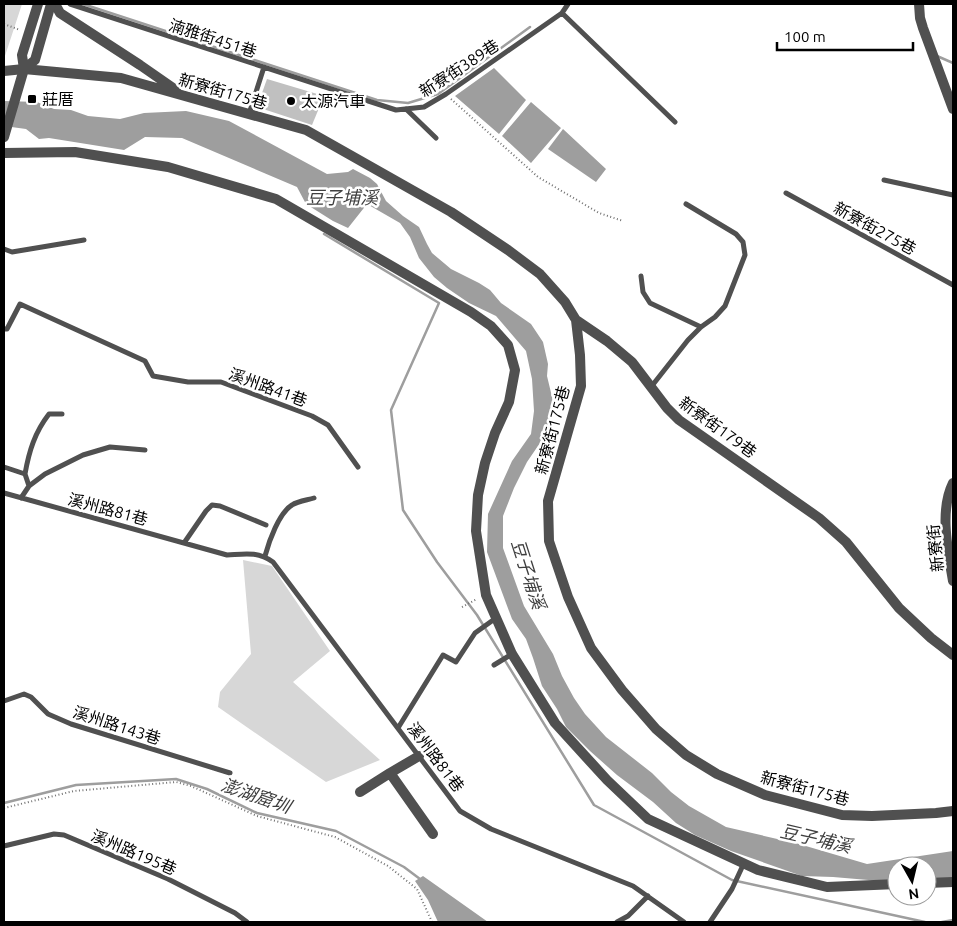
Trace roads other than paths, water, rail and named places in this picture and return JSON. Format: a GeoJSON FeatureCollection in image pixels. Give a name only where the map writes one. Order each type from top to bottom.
{"type":"FeatureCollection","features":[{"type":"Feature","properties":{"kind":"street"},"geometry":{"type":"LineString","coordinates":[[4,137],[24,69],[22,55],[38,4]]}},
{"type":"Feature","properties":{"kind":"street"},"geometry":{"type":"LineString","coordinates":[[24,69],[35,60],[51,4]]}},
{"type":"Feature","properties":{"kind":"street"},"geometry":{"type":"LineString","coordinates":[[55,4],[60,13],[182,95]]}},
{"type":"Feature","properties":{"kind":"street"},"geometry":{"type":"LineString","coordinates":[[919,4],[923,28],[953,110]]}},
{"type":"Feature","properties":{"kind":"street","name":"新寮街175巷"},"geometry":{"type":"LineString","coordinates":[[4,71],[24,69],[121,78],[306,130],[451,212],[540,274],[565,302],[576,320],[580,355],[581,386],[548,501],[549,541],[568,596],[591,648],[622,690],[656,729],[686,755],[717,774],[765,795],[842,815],[882,816],[953,811]]}},
{"type":"Feature","properties":{"kind":"street"},"geometry":{"type":"LineString","coordinates":[[4,152],[75,152],[168,167],[276,199],[492,326],[508,345],[515,370],[509,402],[494,433],[478,495],[476,531],[486,595],[510,656],[555,723],[607,780],[648,818],[758,870],[827,887],[887,884]]}},
{"type":"Feature","properties":{"kind":"street","name":"新寮街179巷"},"geometry":{"type":"LineString","coordinates":[[576,320],[607,341],[632,362],[650,388],[679,420],[819,518],[846,542],[900,608],[931,638],[953,655]]}},
{"type":"Feature","properties":{"kind":"street","name":"新寮街"},"geometry":{"type":"LineString","coordinates":[[953,483],[949,491],[945,526],[953,581]]}},
{"type":"Feature","properties":{"kind":"street"},"geometry":{"type":"LineString","coordinates":[[360,792],[419,756]]}},
{"type":"Feature","properties":{"kind":"street"},"geometry":{"type":"LineString","coordinates":[[390,773],[433,834]]}},
{"type":"Feature","properties":{"kind":"street"},"geometry":{"type":"LineString","coordinates":[[937,883],[953,882]]}},
{"type":"Feature","properties":{"kind":"lane","name":"湳雅街451巷"},"geometry":{"type":"LineString","coordinates":[[70,4],[264,67]]}},
{"type":"Feature","properties":{"kind":"lane","name":"新寮街389巷"},"geometry":{"type":"LineString","coordinates":[[264,67],[396,110],[424,107],[446,94],[562,13],[568,4]]}},
{"type":"Feature","properties":{"kind":"lane"},"geometry":{"type":"LineString","coordinates":[[562,13],[675,122]]}},
{"type":"Feature","properties":{"kind":"lane"},"geometry":{"type":"LineString","coordinates":[[249,114],[264,67]]}},
{"type":"Feature","properties":{"kind":"lane"},"geometry":{"type":"LineString","coordinates":[[406,109],[436,138]]}},
{"type":"Feature","properties":{"kind":"lane"},"geometry":{"type":"LineString","coordinates":[[884,180],[953,195]]}},
{"type":"Feature","properties":{"kind":"lane","name":"新寮街275巷"},"geometry":{"type":"LineString","coordinates":[[786,193],[953,285]]}},
{"type":"Feature","properties":{"kind":"lane"},"geometry":{"type":"LineString","coordinates":[[650,388],[688,340],[725,306],[744,255],[743,242],[736,234],[686,204]]}},
{"type":"Feature","properties":{"kind":"lane"},"geometry":{"type":"LineString","coordinates":[[4,249],[12,252],[84,240]]}},
{"type":"Feature","properties":{"kind":"lane"},"geometry":{"type":"LineString","coordinates":[[641,276],[643,292],[650,303],[701,327]]}},
{"type":"Feature","properties":{"kind":"lane","name":"溪州路41巷"},"geometry":{"type":"LineString","coordinates":[[4,329],[7,329],[20,304],[145,361],[153,376],[188,382],[221,382],[302,412],[328,424],[358,467]]}},
{"type":"Feature","properties":{"kind":"lane"},"geometry":{"type":"LineString","coordinates":[[29,486],[25,474],[28,455],[34,438],[50,414],[62,414]]}},
{"type":"Feature","properties":{"kind":"lane"},"geometry":{"type":"LineString","coordinates":[[21,498],[29,486],[44,474],[83,455],[110,447],[145,450]]}},
{"type":"Feature","properties":{"kind":"lane"},"geometry":{"type":"LineString","coordinates":[[4,467],[25,474]]}},
{"type":"Feature","properties":{"kind":"lane","name":"溪州路81巷"},"geometry":{"type":"LineString","coordinates":[[4,493],[227,555],[255,553],[265,556],[273,562],[460,811],[491,829],[633,886],[684,922]]}},
{"type":"Feature","properties":{"kind":"lane"},"geometry":{"type":"LineString","coordinates":[[265,556],[269,540],[287,509],[293,504],[314,498]]}},
{"type":"Feature","properties":{"kind":"lane"},"geometry":{"type":"LineString","coordinates":[[184,543],[212,505],[220,506],[266,525]]}},
{"type":"Feature","properties":{"kind":"lane"},"geometry":{"type":"LineString","coordinates":[[398,728],[443,655],[456,662],[476,633],[496,618]]}},
{"type":"Feature","properties":{"kind":"lane"},"geometry":{"type":"LineString","coordinates":[[494,665],[510,656]]}},
{"type":"Feature","properties":{"kind":"lane","name":"溪州路143巷"},"geometry":{"type":"LineString","coordinates":[[4,701],[24,694],[31,696],[48,714],[71,724],[230,773]]}},
{"type":"Feature","properties":{"kind":"lane","name":"溪州路195巷"},"geometry":{"type":"LineString","coordinates":[[4,846],[54,834],[64,835],[168,879],[235,913],[246,922]]}},
{"type":"Feature","properties":{"kind":"lane"},"geometry":{"type":"LineString","coordinates":[[710,922],[732,889],[744,863]]}},
{"type":"Feature","properties":{"kind":"lane"},"geometry":{"type":"LineString","coordinates":[[617,922],[628,916],[648,896]]}},
{"type":"Feature","properties":{"kind":"water"},"geometry":{"type":"Polygon","coordinates":[[[494,68],[526,100],[499,134],[455,96],[494,68]]]}},
{"type":"Feature","properties":{"kind":"water","name":"豆子埔溪"},"geometry":{"type":"Polygon","coordinates":[[[4,101],[37,102],[54,109],[71,110],[88,116],[120,119],[144,113],[186,111],[229,121],[327,174],[348,172],[353,169],[370,178],[377,184],[386,201],[419,227],[432,253],[451,269],[490,290],[501,303],[531,324],[543,342],[548,364],[547,376],[553,401],[550,424],[527,462],[503,516],[503,548],[524,606],[553,654],[574,698],[585,714],[606,737],[652,773],[671,792],[689,806],[726,827],[799,844],[867,864],[887,861],[887,881],[802,876],[731,851],[695,835],[676,823],[653,802],[617,775],[566,727],[542,686],[526,639],[512,619],[487,552],[488,514],[512,461],[531,434],[534,411],[532,379],[526,351],[496,316],[469,303],[434,277],[419,258],[410,237],[400,223],[367,204],[348,228],[306,204],[297,187],[182,138],[145,137],[124,150],[49,138],[39,139],[26,129],[4,126],[4,101]]]}},
{"type":"Feature","properties":{"kind":"water"},"geometry":{"type":"Polygon","coordinates":[[[531,102],[561,128],[531,163],[502,136],[531,102]]]}},
{"type":"Feature","properties":{"kind":"water"},"geometry":{"type":"Polygon","coordinates":[[[563,129],[606,169],[596,182],[548,149],[563,129]]]}},
{"type":"Feature","properties":{"kind":"water","name":"豆子埔溪"},"geometry":{"type":"Polygon","coordinates":[[[953,851],[953,878],[937,879],[937,856],[920,856],[953,851]]]}},
{"type":"Feature","properties":{"kind":"water"},"geometry":{"type":"Polygon","coordinates":[[[423,876],[488,922],[438,922],[428,900],[415,881],[423,876]]]}},
{"type":"Feature","properties":{"kind":"waterway"},"geometry":{"type":"LineString","coordinates":[[83,4],[377,100],[408,103],[438,94],[530,27]]}},
{"type":"Feature","properties":{"kind":"waterway"},"geometry":{"type":"LineString","coordinates":[[937,56],[953,63]]}},
{"type":"Feature","properties":{"kind":"waterway"},"geometry":{"type":"LineString","coordinates":[[324,234],[439,303],[391,410],[403,510],[437,562],[477,615],[594,805],[732,880],[925,922]]}},
{"type":"Feature","properties":{"kind":"waterway","name":"澎湖窟圳"},"geometry":{"type":"LineString","coordinates":[[4,803],[76,785],[176,779],[207,789],[257,813],[336,831],[404,867],[420,879]]}},
{"type":"Feature","properties":{"kind":"waterway"},"geometry":{"type":"LineString","coordinates":[[942,922],[953,920]]}},
{"type":"Feature","properties":{"kind":"place","name":"莊厝"},"geometry":{"type":"Point","coordinates":[32,99]}},
{"type":"Feature","properties":{"kind":"place","name":"太源汽車"},"geometry":{"type":"Point","coordinates":[291,101]}}]}
